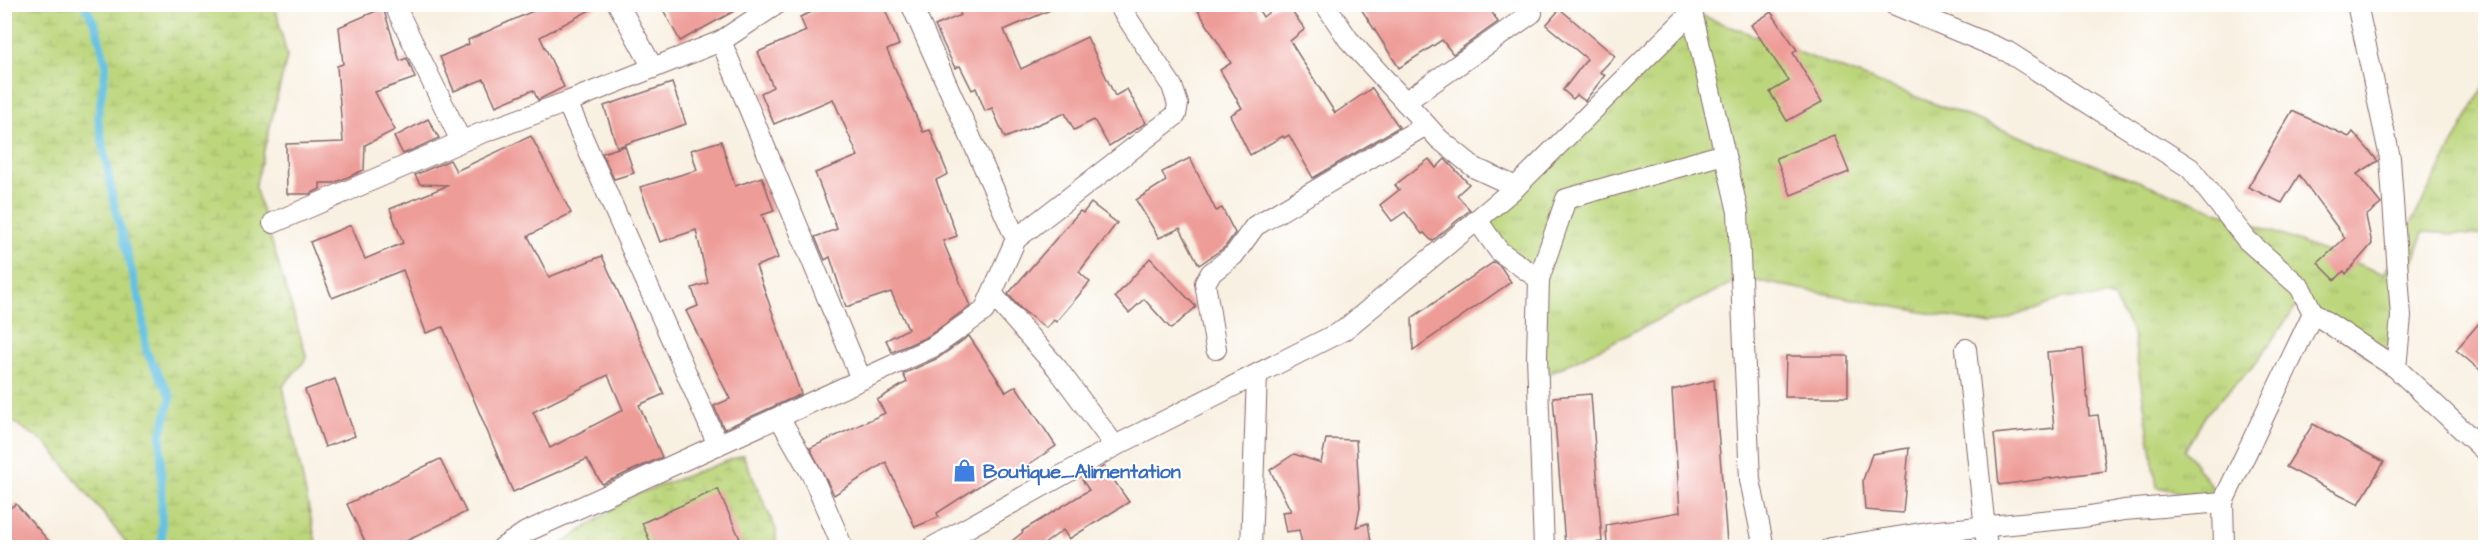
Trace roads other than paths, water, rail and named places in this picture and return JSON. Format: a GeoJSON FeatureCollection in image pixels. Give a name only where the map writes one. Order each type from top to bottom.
{"type":"FeatureCollection","features":[{"type":"Feature","properties":{"kind":"street"},"geometry":{"type":"LineString","coordinates":[[394,4],[461,141]]}},
{"type":"Feature","properties":{"kind":"street"},"geometry":{"type":"LineString","coordinates":[[618,4],[653,68]]}},
{"type":"Feature","properties":{"kind":"street"},"geometry":{"type":"LineString","coordinates":[[273,223],[461,141],[721,41],[777,4]]}},
{"type":"Feature","properties":{"kind":"street"},"geometry":{"type":"LineString","coordinates":[[911,4],[1017,239]]}},
{"type":"Feature","properties":{"kind":"street"},"geometry":{"type":"LineString","coordinates":[[502,548],[526,532],[933,347],[984,311],[1017,239],[1176,115],[1178,97],[1118,4]]}},
{"type":"Feature","properties":{"kind":"street"},"geometry":{"type":"LineString","coordinates":[[1325,4],[1348,39],[1426,125],[1475,168],[1516,187]]}},
{"type":"Feature","properties":{"kind":"street"},"geometry":{"type":"LineString","coordinates":[[1405,102],[1532,13],[1525,4]]}},
{"type":"Feature","properties":{"kind":"street"},"geometry":{"type":"LineString","coordinates":[[1893,4],[2008,52],[2190,168],[2247,240],[2300,287],[2313,313],[2396,368],[2486,452]]}},
{"type":"Feature","properties":{"kind":"street"},"geometry":{"type":"LineString","coordinates":[[2357,4],[2390,158],[2401,317],[2396,368]]}},
{"type":"Feature","properties":{"kind":"street"},"geometry":{"type":"LineString","coordinates":[[1694,8],[1738,212],[1750,480],[1764,548]]}},
{"type":"Feature","properties":{"kind":"street"},"geometry":{"type":"LineString","coordinates":[[931,548],[1115,446],[1344,330],[1516,187],[1694,8]]}},
{"type":"Feature","properties":{"kind":"street"},"geometry":{"type":"LineString","coordinates":[[721,41],[861,379]]}},
{"type":"Feature","properties":{"kind":"street"},"geometry":{"type":"LineString","coordinates":[[567,102],[718,445]]}},
{"type":"Feature","properties":{"kind":"street"},"geometry":{"type":"LineString","coordinates":[[1216,349],[1205,283],[1211,273],[1234,255],[1255,226],[1426,125]]}},
{"type":"Feature","properties":{"kind":"street"},"geometry":{"type":"LineString","coordinates":[[1544,548],[1537,356],[1539,279],[1566,199],[1725,154]]}},
{"type":"Feature","properties":{"kind":"street"},"geometry":{"type":"LineString","coordinates":[[1477,220],[1500,251],[1539,279]]}},
{"type":"Feature","properties":{"kind":"street"},"geometry":{"type":"LineString","coordinates":[[993,295],[1057,368],[1115,446]]}},
{"type":"Feature","properties":{"kind":"street"},"geometry":{"type":"LineString","coordinates":[[2224,548],[2223,502],[2313,313]]}},
{"type":"Feature","properties":{"kind":"street"},"geometry":{"type":"LineString","coordinates":[[1966,349],[1987,548]]}},
{"type":"Feature","properties":{"kind":"street"},"geometry":{"type":"LineString","coordinates":[[1251,548],[1257,374]]}},
{"type":"Feature","properties":{"kind":"street"},"geometry":{"type":"LineString","coordinates":[[779,417],[812,476],[843,548]]}},
{"type":"Feature","properties":{"kind":"street"},"geometry":{"type":"LineString","coordinates":[[1830,548],[1927,532],[2084,517],[2124,510],[2223,502]]}},
{"type":"Feature","properties":{"kind":"waterway"},"geometry":{"type":"LineString","coordinates":[[84,4],[96,26],[106,65],[98,118],[113,199],[142,310],[146,351],[171,397],[161,434],[162,548]]}},
{"type":"Feature","properties":{"kind":"place","name":"Boutique_Alimentation"},"geometry":{"type":"Point","coordinates":[965,471]}}]}
